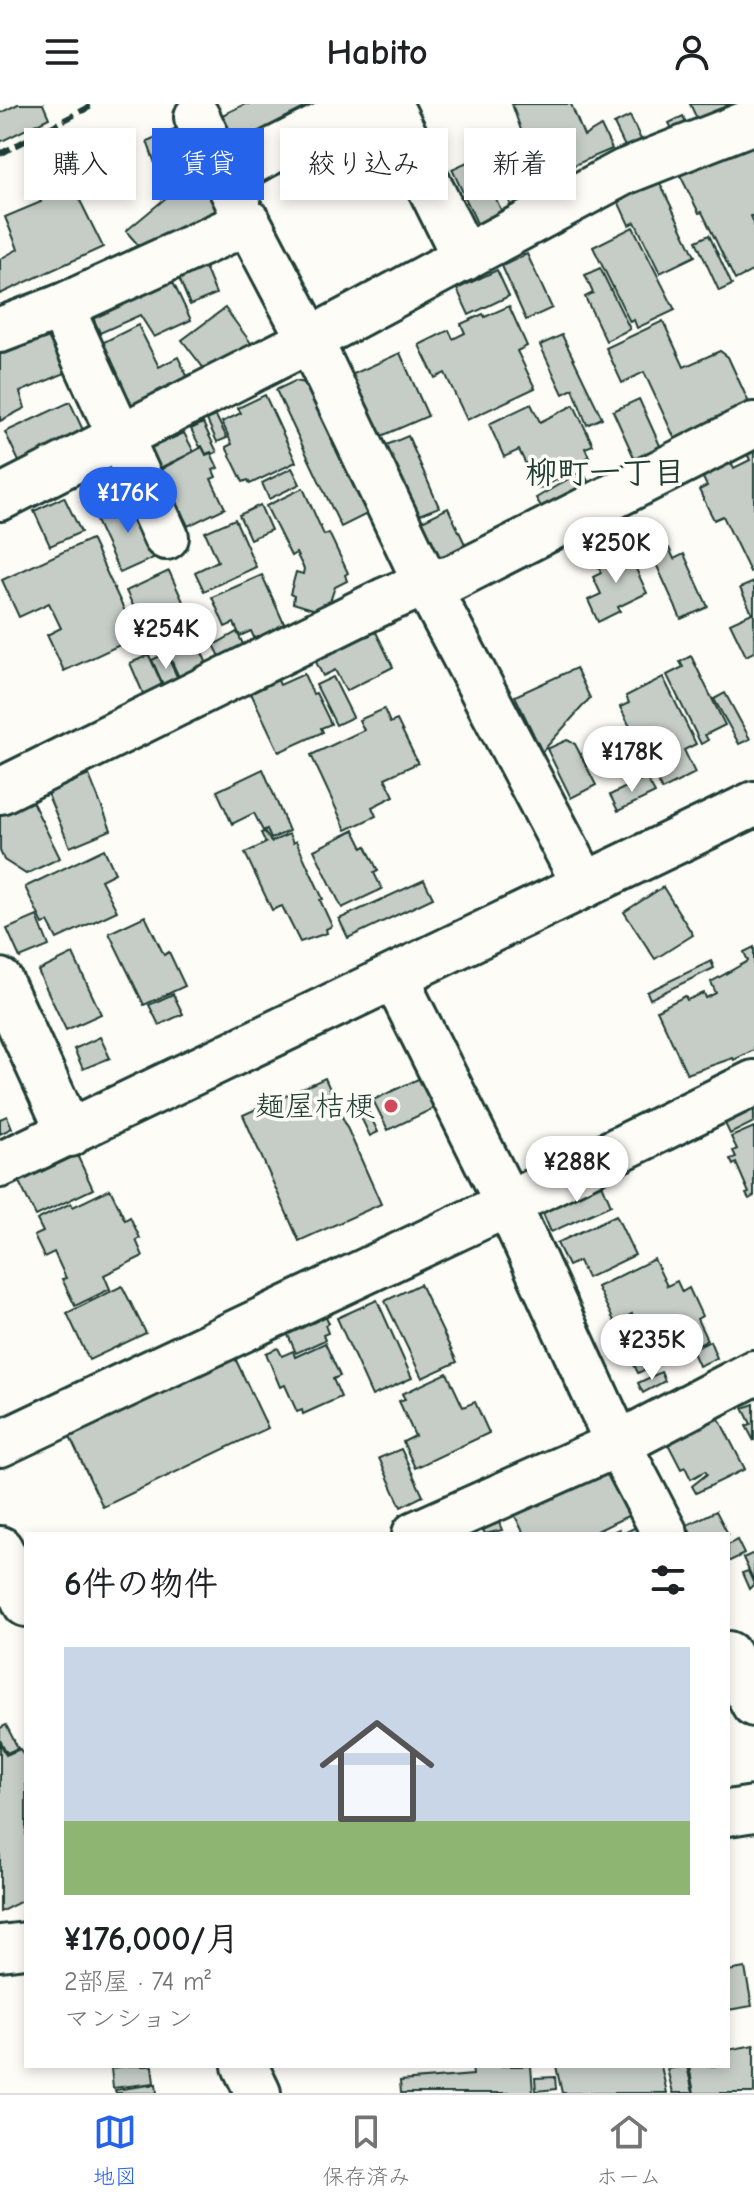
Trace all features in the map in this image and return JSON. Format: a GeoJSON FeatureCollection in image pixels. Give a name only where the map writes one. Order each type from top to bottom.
{"type":"FeatureCollection","features":[{"type":"Feature","properties":{"kind":"street"},"geometry":{"type":"LineString","coordinates":[[264,155],[365,104]]}},
{"type":"Feature","properties":{"kind":"street"},"geometry":{"type":"LineString","coordinates":[[389,104],[465,258]]}},
{"type":"Feature","properties":{"kind":"street"},"geometry":{"type":"LineString","coordinates":[[197,117],[202,128]]}},
{"type":"Feature","properties":{"kind":"street"},"geometry":{"type":"LineString","coordinates":[[0,498],[310,340],[624,172],[754,121]]}},
{"type":"Feature","properties":{"kind":"street"},"geometry":{"type":"LineString","coordinates":[[237,200],[310,340],[426,583],[585,885]]}},
{"type":"Feature","properties":{"kind":"street"},"geometry":{"type":"LineString","coordinates":[[0,330],[61,307],[248,222]]}},
{"type":"Feature","properties":{"kind":"street"},"geometry":{"type":"LineString","coordinates":[[61,307],[166,537]]}},
{"type":"Feature","properties":{"kind":"street"},"geometry":{"type":"LineString","coordinates":[[0,791],[371,607],[426,583],[452,578],[754,425]]}},
{"type":"Feature","properties":{"kind":"street"},"geometry":{"type":"LineString","coordinates":[[0,1165],[754,804]]}},
{"type":"Feature","properties":{"kind":"street"},"geometry":{"type":"LineString","coordinates":[[402,974],[405,998],[508,1204],[618,1444],[664,1532]]}},
{"type":"Feature","properties":{"kind":"street"},"geometry":{"type":"LineString","coordinates":[[0,981],[70,1134]]}},
{"type":"Feature","properties":{"kind":"street"},"geometry":{"type":"LineString","coordinates":[[0,1444],[508,1204],[754,1083]]}},
{"type":"Feature","properties":{"kind":"street"},"geometry":{"type":"LineString","coordinates":[[434,1530],[618,1444],[754,1373]]}},
{"type":"Feature","properties":{"kind":"street"},"geometry":{"type":"LineString","coordinates":[[0,1549],[24,1600]]}},
{"type":"Feature","properties":{"kind":"street"},"geometry":{"type":"LineString","coordinates":[[730,1658],[754,1704]]}},
{"type":"Feature","properties":{"kind":"street"},"geometry":{"type":"LineString","coordinates":[[730,1813],[754,1809]]}},
{"type":"Feature","properties":{"kind":"street"},"geometry":{"type":"LineString","coordinates":[[0,1948],[24,1945]]}},
{"type":"Feature","properties":{"kind":"street"},"geometry":{"type":"LineString","coordinates":[[246,2068],[258,2093]]}},
{"type":"Feature","properties":{"kind":"building"},"geometry":{"type":"Polygon","coordinates":[[[18,104],[43,104],[49,118],[0,142],[0,113],[18,104]]]}},
{"type":"Feature","properties":{"kind":"building"},"geometry":{"type":"Polygon","coordinates":[[[245,104],[308,104],[313,115],[280,128],[280,131],[264,139],[264,128],[221,128],[216,118],[245,104]]]}},
{"type":"Feature","properties":{"kind":"building"},"geometry":{"type":"Polygon","coordinates":[[[512,104],[571,104],[584,136],[601,126],[612,149],[576,164],[576,128],[520,128],[512,104]]]}},
{"type":"Feature","properties":{"kind":"building"},"geometry":{"type":"Polygon","coordinates":[[[690,104],[733,104],[698,121],[690,104]]]}},
{"type":"Feature","properties":{"kind":"building"},"geometry":{"type":"Polygon","coordinates":[[[630,116],[645,148],[630,157],[614,124],[630,116]]]}},
{"type":"Feature","properties":{"kind":"building"},"geometry":{"type":"Polygon","coordinates":[[[683,116],[688,127],[675,134],[669,123],[683,116]]]}},
{"type":"Feature","properties":{"kind":"building"},"geometry":{"type":"Polygon","coordinates":[[[190,122],[193,128],[176,128],[190,122]]]}},
{"type":"Feature","properties":{"kind":"building"},"geometry":{"type":"Polygon","coordinates":[[[152,139],[152,155],[147,141],[152,139]]]}},
{"type":"Feature","properties":{"kind":"building"},"geometry":{"type":"Polygon","coordinates":[[[754,139],[754,215],[751,216],[754,223],[754,270],[735,280],[680,175],[754,139]]]}},
{"type":"Feature","properties":{"kind":"building"},"geometry":{"type":"Polygon","coordinates":[[[464,164],[464,195],[452,169],[464,164]]]}},
{"type":"Feature","properties":{"kind":"building"},"geometry":{"type":"Polygon","coordinates":[[[658,179],[695,256],[660,273],[635,222],[629,225],[617,199],[658,179]]]}},
{"type":"Feature","properties":{"kind":"building"},"geometry":{"type":"Polygon","coordinates":[[[80,200],[103,247],[0,294],[0,259],[18,249],[5,217],[41,202],[80,200]]]}},
{"type":"Feature","properties":{"kind":"building"},"geometry":{"type":"Polygon","coordinates":[[[163,200],[228,200],[230,205],[151,260],[126,231],[163,200]]]}},
{"type":"Feature","properties":{"kind":"building"},"geometry":{"type":"Polygon","coordinates":[[[466,200],[496,200],[506,220],[481,232],[466,200]]]}},
{"type":"Feature","properties":{"kind":"building"},"geometry":{"type":"Polygon","coordinates":[[[509,200],[545,200],[515,214],[509,200]]]}},
{"type":"Feature","properties":{"kind":"building"},"geometry":{"type":"Polygon","coordinates":[[[633,227],[675,310],[637,328],[634,320],[630,322],[593,247],[633,227]]]}},
{"type":"Feature","properties":{"kind":"building"},"geometry":{"type":"Polygon","coordinates":[[[709,235],[732,285],[719,291],[696,241],[709,235]]]}},
{"type":"Feature","properties":{"kind":"building"},"geometry":{"type":"Polygon","coordinates":[[[527,254],[552,308],[526,320],[502,266],[527,254]]]}},
{"type":"Feature","properties":{"kind":"building"},"geometry":{"type":"Polygon","coordinates":[[[202,260],[216,294],[190,305],[176,271],[202,260]]]}},
{"type":"Feature","properties":{"kind":"building"},"geometry":{"type":"Polygon","coordinates":[[[600,268],[630,329],[606,341],[585,297],[593,293],[585,275],[600,268]]]}},
{"type":"Feature","properties":{"kind":"building"},"geometry":{"type":"Polygon","coordinates":[[[497,270],[509,296],[469,315],[457,289],[497,270]]]}},
{"type":"Feature","properties":{"kind":"building"},"geometry":{"type":"Polygon","coordinates":[[[169,274],[191,320],[154,337],[140,315],[100,333],[88,307],[169,274]]]}},
{"type":"Feature","properties":{"kind":"building"},"geometry":{"type":"Polygon","coordinates":[[[509,306],[527,346],[517,351],[535,388],[467,420],[445,373],[435,378],[419,345],[449,330],[453,339],[465,333],[461,324],[509,306]]]}},
{"type":"Feature","properties":{"kind":"building"},"geometry":{"type":"Polygon","coordinates":[[[225,308],[254,347],[212,379],[182,340],[225,308]]]}},
{"type":"Feature","properties":{"kind":"building"},"geometry":{"type":"Polygon","coordinates":[[[663,321],[684,367],[720,351],[728,357],[750,405],[681,452],[644,372],[622,383],[606,348],[663,321]]]}},
{"type":"Feature","properties":{"kind":"building"},"geometry":{"type":"Polygon","coordinates":[[[59,325],[77,368],[20,392],[25,408],[0,421],[0,338],[59,325]]]}},
{"type":"Feature","properties":{"kind":"building"},"geometry":{"type":"Polygon","coordinates":[[[138,325],[159,367],[178,357],[193,388],[133,417],[98,345],[138,325]]]}},
{"type":"Feature","properties":{"kind":"building"},"geometry":{"type":"Polygon","coordinates":[[[562,335],[602,418],[587,425],[573,389],[563,394],[540,345],[562,335]]]}},
{"type":"Feature","properties":{"kind":"building"},"geometry":{"type":"Polygon","coordinates":[[[400,353],[428,416],[377,438],[349,376],[400,353]]]}},
{"type":"Feature","properties":{"kind":"building"},"geometry":{"type":"Polygon","coordinates":[[[295,381],[315,385],[375,510],[341,527],[276,390],[295,381]]]}},
{"type":"Feature","properties":{"kind":"building"},"geometry":{"type":"Polygon","coordinates":[[[265,395],[296,462],[250,484],[248,480],[243,482],[226,447],[232,444],[222,422],[241,413],[238,408],[265,395]]]}},
{"type":"Feature","properties":{"kind":"building"},"geometry":{"type":"Polygon","coordinates":[[[639,399],[667,461],[641,473],[613,411],[639,399]]]}},
{"type":"Feature","properties":{"kind":"building"},"geometry":{"type":"Polygon","coordinates":[[[70,402],[88,441],[23,470],[5,432],[70,402]]]}},
{"type":"Feature","properties":{"kind":"building"},"geometry":{"type":"Polygon","coordinates":[[[531,404],[540,422],[574,405],[593,445],[585,448],[589,457],[562,470],[565,476],[538,489],[519,450],[504,457],[489,424],[531,404]]]}},
{"type":"Feature","properties":{"kind":"building"},"geometry":{"type":"Polygon","coordinates":[[[216,416],[227,438],[217,442],[207,420],[216,416]]]}},
{"type":"Feature","properties":{"kind":"building"},"geometry":{"type":"Polygon","coordinates":[[[203,423],[217,452],[212,454],[206,454],[200,447],[191,429],[203,423]]]}},
{"type":"Feature","properties":{"kind":"building"},"geometry":{"type":"Polygon","coordinates":[[[184,433],[194,452],[149,473],[140,453],[184,433]]]}},
{"type":"Feature","properties":{"kind":"building"},"geometry":{"type":"Polygon","coordinates":[[[408,436],[439,507],[414,517],[384,446],[408,436]]]}},
{"type":"Feature","properties":{"kind":"building"},"geometry":{"type":"Polygon","coordinates":[[[754,437],[754,570],[750,572],[723,516],[714,520],[699,490],[707,486],[699,470],[728,456],[734,468],[750,460],[742,442],[754,437]]]}},
{"type":"Feature","properties":{"kind":"building"},"geometry":{"type":"Polygon","coordinates":[[[202,447],[206,455],[211,453],[218,468],[213,470],[216,477],[211,479],[225,508],[188,526],[180,509],[169,514],[154,473],[202,447]]]}},
{"type":"Feature","properties":{"kind":"building"},"geometry":{"type":"Polygon","coordinates":[[[292,468],[300,484],[269,499],[262,483],[292,468]]]}},
{"type":"Feature","properties":{"kind":"building"},"geometry":{"type":"Polygon","coordinates":[[[582,471],[594,491],[548,518],[536,498],[582,471]]]}},
{"type":"Feature","properties":{"kind":"building"},"geometry":{"type":"Polygon","coordinates":[[[303,488],[324,535],[329,533],[348,573],[345,575],[347,581],[335,587],[326,613],[293,603],[294,596],[290,594],[296,572],[303,574],[304,569],[296,553],[291,556],[266,506],[303,488]]]}},
{"type":"Feature","properties":{"kind":"building"},"geometry":{"type":"Polygon","coordinates":[[[64,497],[81,532],[50,546],[34,511],[64,497]]]}},
{"type":"Feature","properties":{"kind":"building"},"geometry":{"type":"Polygon","coordinates":[[[120,497],[125,507],[138,501],[162,554],[120,573],[96,521],[106,516],[101,506],[120,497]]]}},
{"type":"Feature","properties":{"kind":"building"},"geometry":{"type":"Polygon","coordinates":[[[260,505],[271,530],[250,539],[239,515],[260,505]]]}},
{"type":"Feature","properties":{"kind":"building"},"geometry":{"type":"Polygon","coordinates":[[[448,508],[471,557],[441,571],[418,523],[448,508]]]}},
{"type":"Feature","properties":{"kind":"building"},"geometry":{"type":"Polygon","coordinates":[[[608,508],[624,541],[595,554],[591,547],[585,550],[573,525],[608,508]]]}},
{"type":"Feature","properties":{"kind":"building"},"geometry":{"type":"Polygon","coordinates":[[[235,519],[256,567],[204,591],[195,572],[218,561],[205,532],[235,519]]]}},
{"type":"Feature","properties":{"kind":"building"},"geometry":{"type":"Polygon","coordinates":[[[91,539],[137,637],[64,671],[47,635],[61,628],[49,603],[19,617],[2,580],[91,539]]]}},
{"type":"Feature","properties":{"kind":"building"},"geometry":{"type":"Polygon","coordinates":[[[626,547],[647,593],[618,607],[620,611],[598,622],[588,600],[601,594],[593,577],[601,573],[597,563],[626,547]]]}},
{"type":"Feature","properties":{"kind":"building"},"geometry":{"type":"Polygon","coordinates":[[[669,548],[674,559],[684,554],[708,607],[681,619],[652,555],[669,548]]]}},
{"type":"Feature","properties":{"kind":"building"},"geometry":{"type":"Polygon","coordinates":[[[169,571],[185,606],[179,608],[185,620],[148,637],[126,591],[169,571]]]}},
{"type":"Feature","properties":{"kind":"building"},"geometry":{"type":"Polygon","coordinates":[[[262,575],[286,628],[256,642],[251,631],[240,636],[234,623],[225,627],[212,597],[262,575]]]}},
{"type":"Feature","properties":{"kind":"building"},"geometry":{"type":"Polygon","coordinates":[[[754,582],[754,652],[746,656],[730,623],[752,613],[740,588],[754,582]]]}},
{"type":"Feature","properties":{"kind":"building"},"geometry":{"type":"Polygon","coordinates":[[[186,609],[192,623],[189,625],[210,670],[182,684],[167,651],[174,648],[171,642],[164,646],[159,635],[187,622],[181,611],[186,609]]]}},
{"type":"Feature","properties":{"kind":"building"},"geometry":{"type":"Polygon","coordinates":[[[363,630],[366,637],[376,632],[393,667],[346,691],[335,670],[323,676],[313,656],[363,630]]]}},
{"type":"Feature","properties":{"kind":"building"},"geometry":{"type":"Polygon","coordinates":[[[237,632],[248,654],[225,666],[214,645],[237,632]]]}},
{"type":"Feature","properties":{"kind":"building"},"geometry":{"type":"Polygon","coordinates":[[[166,653],[180,683],[165,689],[152,660],[166,653]]]}},
{"type":"Feature","properties":{"kind":"building"},"geometry":{"type":"Polygon","coordinates":[[[149,655],[164,689],[145,698],[130,663],[149,655]]]}},
{"type":"Feature","properties":{"kind":"building"},"geometry":{"type":"Polygon","coordinates":[[[691,656],[725,725],[705,735],[708,740],[701,744],[667,675],[683,667],[680,662],[691,656]]]}},
{"type":"Feature","properties":{"kind":"building"},"geometry":{"type":"Polygon","coordinates":[[[576,668],[590,698],[542,752],[515,696],[576,668]]]}},
{"type":"Feature","properties":{"kind":"building"},"geometry":{"type":"Polygon","coordinates":[[[304,674],[331,724],[321,728],[323,732],[279,752],[249,689],[276,676],[280,685],[304,674]]]}},
{"type":"Feature","properties":{"kind":"building"},"geometry":{"type":"Polygon","coordinates":[[[333,677],[353,717],[336,725],[316,685],[333,677]]]}},
{"type":"Feature","properties":{"kind":"building"},"geometry":{"type":"Polygon","coordinates":[[[663,677],[696,744],[684,750],[695,773],[662,790],[620,707],[629,703],[626,696],[663,677]]]}},
{"type":"Feature","properties":{"kind":"building"},"geometry":{"type":"Polygon","coordinates":[[[725,693],[750,739],[739,744],[714,699],[725,693]]]}},
{"type":"Feature","properties":{"kind":"building"},"geometry":{"type":"Polygon","coordinates":[[[384,709],[390,723],[397,720],[418,763],[385,778],[394,796],[372,807],[376,816],[346,830],[311,755],[364,730],[359,720],[384,709]]]}},
{"type":"Feature","properties":{"kind":"building"},"geometry":{"type":"Polygon","coordinates":[[[567,740],[575,744],[596,785],[571,798],[547,749],[567,740]]]}},
{"type":"Feature","properties":{"kind":"building"},"geometry":{"type":"Polygon","coordinates":[[[263,769],[289,831],[271,839],[254,813],[232,824],[217,791],[263,769]]]}},
{"type":"Feature","properties":{"kind":"building"},"geometry":{"type":"Polygon","coordinates":[[[89,775],[111,830],[70,847],[47,793],[89,775]]]}},
{"type":"Feature","properties":{"kind":"building"},"geometry":{"type":"Polygon","coordinates":[[[646,777],[655,793],[618,811],[610,795],[646,777]]]}},
{"type":"Feature","properties":{"kind":"building"},"geometry":{"type":"Polygon","coordinates":[[[29,795],[60,858],[26,874],[4,860],[0,851],[0,809],[29,795]]]}},
{"type":"Feature","properties":{"kind":"building"},"geometry":{"type":"Polygon","coordinates":[[[354,830],[378,871],[374,873],[382,889],[342,908],[314,850],[354,830]]]}},
{"type":"Feature","properties":{"kind":"building"},"geometry":{"type":"Polygon","coordinates":[[[265,832],[271,842],[289,834],[293,843],[296,841],[323,899],[320,900],[332,926],[326,929],[327,933],[300,942],[282,906],[272,910],[245,853],[266,843],[261,833],[265,832]]]}},
{"type":"Feature","properties":{"kind":"building"},"geometry":{"type":"Polygon","coordinates":[[[104,849],[115,873],[101,880],[117,911],[57,939],[48,922],[43,924],[25,887],[104,849]]]}},
{"type":"Feature","properties":{"kind":"building"},"geometry":{"type":"Polygon","coordinates":[[[424,880],[433,898],[348,938],[339,919],[424,880]]]}},
{"type":"Feature","properties":{"kind":"building"},"geometry":{"type":"Polygon","coordinates":[[[663,887],[693,935],[655,959],[624,912],[663,887]]]}},
{"type":"Feature","properties":{"kind":"building"},"geometry":{"type":"Polygon","coordinates":[[[37,916],[49,946],[20,958],[7,929],[37,916]]]}},
{"type":"Feature","properties":{"kind":"building"},"geometry":{"type":"Polygon","coordinates":[[[145,916],[164,955],[169,952],[185,986],[144,1005],[109,933],[145,916]]]}},
{"type":"Feature","properties":{"kind":"building"},"geometry":{"type":"Polygon","coordinates":[[[754,947],[754,1050],[734,1060],[687,1074],[657,1010],[685,996],[687,1000],[704,993],[706,998],[716,993],[711,982],[748,961],[744,952],[754,947]]]}},
{"type":"Feature","properties":{"kind":"building"},"geometry":{"type":"Polygon","coordinates":[[[73,954],[101,1014],[66,1030],[38,971],[73,954]]]}},
{"type":"Feature","properties":{"kind":"building"},"geometry":{"type":"Polygon","coordinates":[[[711,961],[714,968],[650,999],[647,992],[711,961]]]}},
{"type":"Feature","properties":{"kind":"building"},"geometry":{"type":"Polygon","coordinates":[[[173,994],[183,1014],[159,1025],[149,1005],[173,994]]]}},
{"type":"Feature","properties":{"kind":"building"},"geometry":{"type":"Polygon","coordinates":[[[100,1037],[110,1058],[83,1069],[74,1049],[100,1037]]]}},
{"type":"Feature","properties":{"kind":"building"},"geometry":{"type":"Polygon","coordinates":[[[431,1073],[445,1103],[388,1130],[373,1100],[431,1073]]]}},
{"type":"Feature","properties":{"kind":"building"},"geometry":{"type":"Polygon","coordinates":[[[325,1078],[381,1204],[299,1241],[243,1115],[325,1078]]]}},
{"type":"Feature","properties":{"kind":"building"},"geometry":{"type":"Polygon","coordinates":[[[754,1097],[754,1122],[730,1134],[720,1113],[754,1097]]]}},
{"type":"Feature","properties":{"kind":"building"},"geometry":{"type":"Polygon","coordinates":[[[363,1101],[378,1132],[370,1136],[355,1105],[363,1101]]]}},
{"type":"Feature","properties":{"kind":"building"},"geometry":{"type":"Polygon","coordinates":[[[7,1116],[12,1128],[0,1134],[0,1119],[7,1116]]]}},
{"type":"Feature","properties":{"kind":"building"},"geometry":{"type":"Polygon","coordinates":[[[754,1127],[754,1196],[749,1199],[736,1163],[733,1165],[730,1159],[736,1157],[733,1151],[737,1149],[731,1137],[754,1127]]]}},
{"type":"Feature","properties":{"kind":"building"},"geometry":{"type":"Polygon","coordinates":[[[77,1155],[93,1189],[36,1216],[19,1182],[77,1155]]]}},
{"type":"Feature","properties":{"kind":"building"},"geometry":{"type":"Polygon","coordinates":[[[597,1172],[611,1205],[551,1232],[542,1211],[597,1172]]]}},
{"type":"Feature","properties":{"kind":"building"},"geometry":{"type":"Polygon","coordinates":[[[110,1189],[125,1220],[130,1217],[140,1238],[136,1240],[143,1256],[104,1275],[110,1289],[75,1306],[54,1252],[44,1257],[34,1236],[43,1232],[37,1220],[110,1189]]]}},
{"type":"Feature","properties":{"kind":"building"},"geometry":{"type":"Polygon","coordinates":[[[616,1215],[635,1255],[587,1278],[579,1261],[568,1266],[557,1243],[616,1215]]]}},
{"type":"Feature","properties":{"kind":"building"},"geometry":{"type":"Polygon","coordinates":[[[654,1259],[667,1286],[677,1281],[682,1292],[689,1288],[702,1316],[697,1319],[707,1340],[638,1373],[620,1335],[638,1327],[632,1314],[615,1323],[597,1287],[654,1259]]]}},
{"type":"Feature","properties":{"kind":"building"},"geometry":{"type":"Polygon","coordinates":[[[420,1284],[457,1362],[422,1378],[385,1301],[420,1284]]]}},
{"type":"Feature","properties":{"kind":"building"},"geometry":{"type":"Polygon","coordinates":[[[122,1286],[146,1333],[89,1360],[67,1313],[122,1286]]]}},
{"type":"Feature","properties":{"kind":"building"},"geometry":{"type":"Polygon","coordinates":[[[377,1300],[412,1378],[372,1396],[337,1318],[377,1300]]]}},
{"type":"Feature","properties":{"kind":"building"},"geometry":{"type":"Polygon","coordinates":[[[321,1306],[329,1323],[325,1325],[328,1333],[323,1335],[325,1340],[296,1353],[283,1324],[321,1306]]]}},
{"type":"Feature","properties":{"kind":"building"},"geometry":{"type":"Polygon","coordinates":[[[710,1341],[717,1358],[699,1366],[692,1350],[710,1341]]]}},
{"type":"Feature","properties":{"kind":"building"},"geometry":{"type":"Polygon","coordinates":[[[325,1343],[340,1376],[333,1379],[341,1397],[303,1414],[302,1410],[297,1412],[285,1385],[280,1387],[266,1353],[278,1348],[282,1356],[293,1351],[295,1357],[325,1343]]]}},
{"type":"Feature","properties":{"kind":"building"},"geometry":{"type":"Polygon","coordinates":[[[234,1356],[268,1428],[103,1507],[69,1435],[234,1356]]]}},
{"type":"Feature","properties":{"kind":"building"},"geometry":{"type":"Polygon","coordinates":[[[661,1372],[665,1381],[643,1393],[638,1383],[661,1372]]]}},
{"type":"Feature","properties":{"kind":"building"},"geometry":{"type":"Polygon","coordinates":[[[447,1373],[463,1407],[475,1402],[489,1433],[415,1468],[403,1442],[415,1436],[399,1401],[405,1399],[402,1394],[447,1373]]]}},
{"type":"Feature","properties":{"kind":"building"},"geometry":{"type":"Polygon","coordinates":[[[754,1404],[754,1441],[746,1426],[751,1424],[743,1408],[754,1404]]]}},
{"type":"Feature","properties":{"kind":"building"},"geometry":{"type":"Polygon","coordinates":[[[715,1411],[745,1469],[696,1493],[692,1486],[707,1474],[705,1471],[691,1479],[685,1467],[681,1469],[666,1440],[715,1411]]]}},
{"type":"Feature","properties":{"kind":"building"},"geometry":{"type":"Polygon","coordinates":[[[401,1449],[423,1496],[401,1507],[379,1458],[401,1449]]]}},
{"type":"Feature","properties":{"kind":"building"},"geometry":{"type":"Polygon","coordinates":[[[612,1466],[642,1509],[595,1532],[523,1532],[514,1514],[612,1466]]]}},
{"type":"Feature","properties":{"kind":"building"},"geometry":{"type":"Polygon","coordinates":[[[716,1511],[727,1532],[690,1532],[687,1525],[716,1511]]]}},
{"type":"Feature","properties":{"kind":"building"},"geometry":{"type":"Polygon","coordinates":[[[498,1520],[502,1530],[484,1532],[482,1527],[498,1520]]]}},
{"type":"Feature","properties":{"kind":"building"},"geometry":{"type":"Polygon","coordinates":[[[638,1526],[641,1532],[626,1532],[638,1526]]]}},
{"type":"Feature","properties":{"kind":"building"},"geometry":{"type":"Polygon","coordinates":[[[737,1540],[744,1554],[730,1561],[730,1544],[737,1540]]]}},
{"type":"Feature","properties":{"kind":"building"},"geometry":{"type":"Polygon","coordinates":[[[754,1553],[754,1581],[743,1558],[754,1553]]]}},
{"type":"Feature","properties":{"kind":"building"},"geometry":{"type":"Polygon","coordinates":[[[748,1571],[754,1584],[749,1589],[742,1573],[748,1571]]]}},
{"type":"Feature","properties":{"kind":"building"},"geometry":{"type":"Polygon","coordinates":[[[6,1725],[18,1748],[7,1753],[0,1740],[0,1728],[6,1725]]]}},
{"type":"Feature","properties":{"kind":"building"},"geometry":{"type":"Polygon","coordinates":[[[0,1742],[6,1755],[20,1749],[24,1756],[24,1900],[0,1912],[0,1742]]]}},
{"type":"Feature","properties":{"kind":"building"},"geometry":{"type":"Polygon","coordinates":[[[745,1968],[752,2006],[730,2010],[730,1971],[745,1968]]]}},
{"type":"Feature","properties":{"kind":"building"},"geometry":{"type":"Polygon","coordinates":[[[754,2045],[754,2093],[694,2093],[689,2068],[730,2068],[730,2050],[754,2045]]]}},
{"type":"Feature","properties":{"kind":"building"},"geometry":{"type":"Polygon","coordinates":[[[111,2068],[152,2068],[154,2083],[113,2088],[111,2068]]]}},
{"type":"Feature","properties":{"kind":"building"},"geometry":{"type":"Polygon","coordinates":[[[472,2068],[531,2068],[533,2093],[401,2093],[400,2081],[473,2075],[472,2068]]]}},
{"type":"Feature","properties":{"kind":"building"},"geometry":{"type":"Polygon","coordinates":[[[556,2068],[661,2068],[667,2093],[562,2093],[556,2068]]]}},
{"type":"Feature","properties":{"kind":"building"},"geometry":{"type":"Polygon","coordinates":[[[687,2068],[693,2093],[673,2093],[667,2069],[687,2068]]]}},
{"type":"Feature","properties":{"kind":"building"},"geometry":{"type":"Polygon","coordinates":[[[555,2077],[556,2089],[536,2091],[535,2078],[555,2077]]]}},
{"type":"Feature","properties":{"kind":"building"},"geometry":{"type":"Polygon","coordinates":[[[156,2084],[157,2093],[116,2093],[115,2090],[156,2084]]]}},
{"type":"Feature","properties":{"kind":"railway"},"geometry":{"type":"LineString","coordinates":[[0,154],[95,104]]}},
{"type":"Feature","properties":{"kind":"place","name":"麺屋桔梗"},"geometry":{"type":"Point","coordinates":[391,1106]}},
{"type":"Feature","properties":{"kind":"district","name":"柳町一丁目"},"geometry":{"type":"Point","coordinates":[605,472]}}]}
